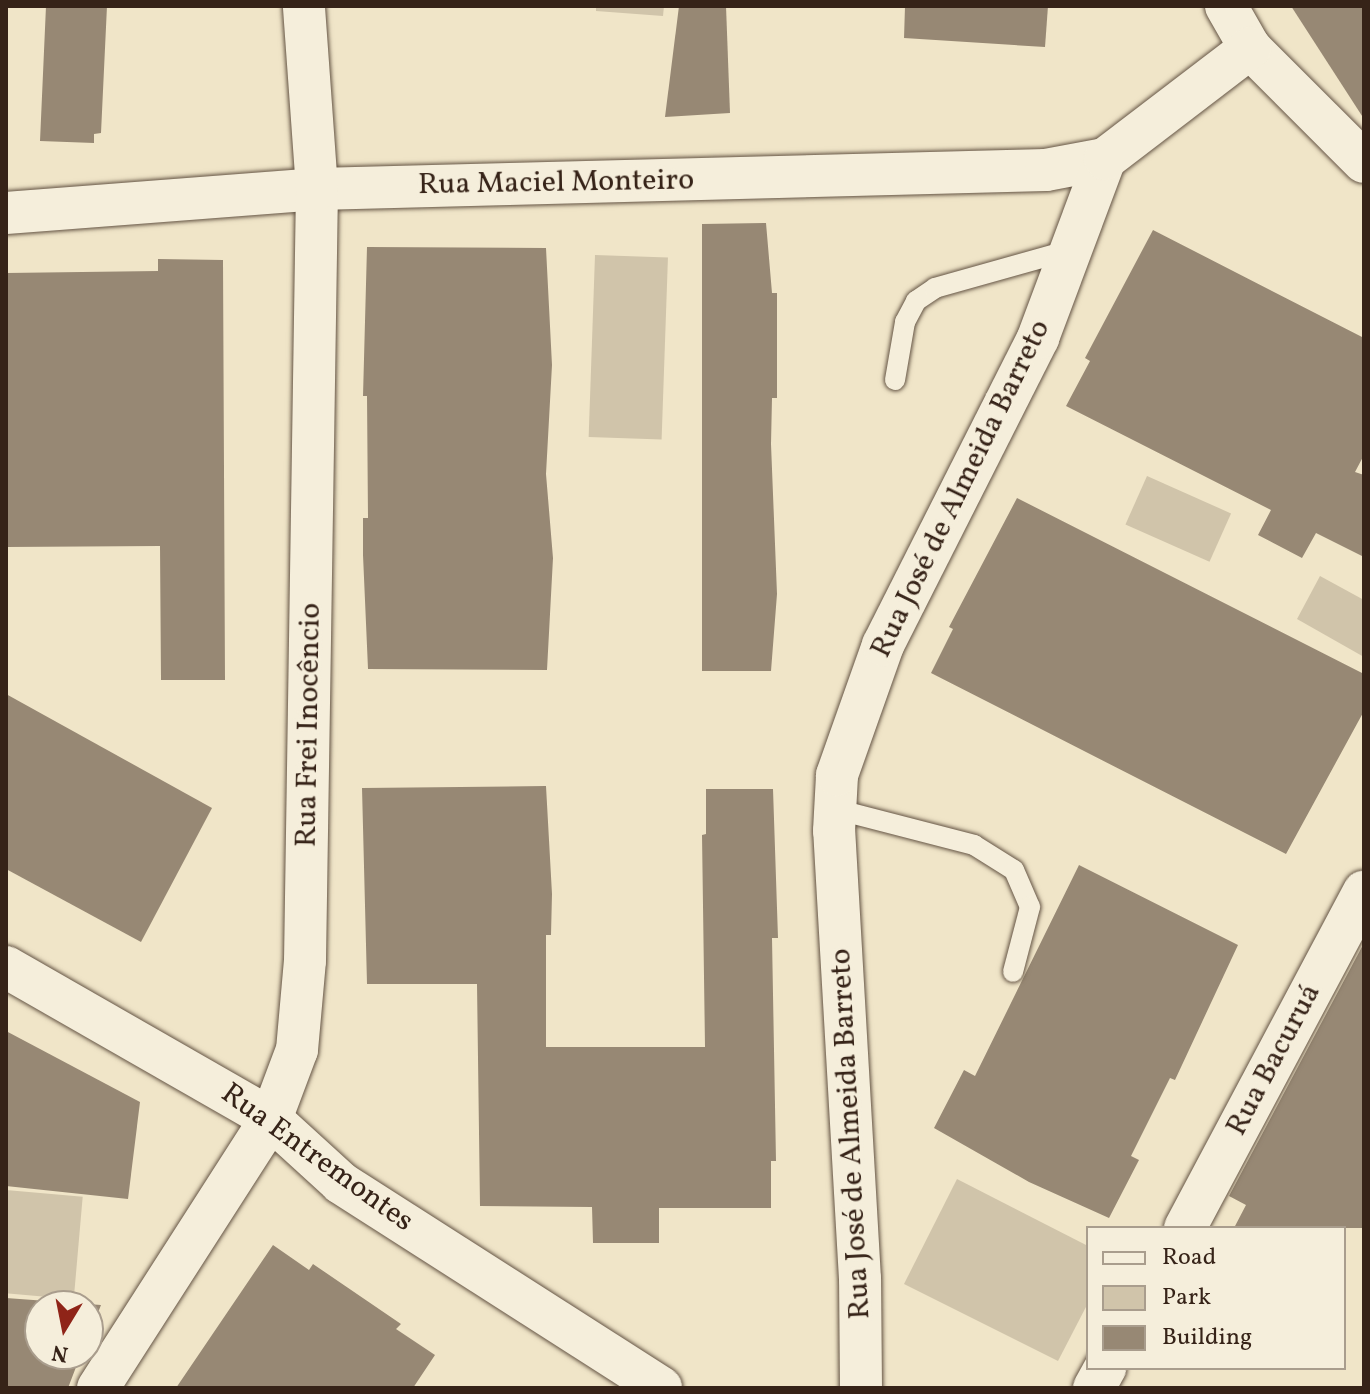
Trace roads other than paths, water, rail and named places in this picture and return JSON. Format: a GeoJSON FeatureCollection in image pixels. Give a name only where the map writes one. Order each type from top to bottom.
{"type":"FeatureCollection","features":[{"type":"Feature","properties":{"kind":"street","name":"Rua Frei Inocêncio"},"geometry":{"type":"LineString","coordinates":[[98,1388],[271,1119],[297,1050],[305,961],[317,189],[304,6]]}},
{"type":"Feature","properties":{"kind":"street"},"geometry":{"type":"LineString","coordinates":[[1226,6],[1250,48],[1364,162]]}},
{"type":"Feature","properties":{"kind":"street"},"geometry":{"type":"LineString","coordinates":[[1105,159],[1250,48]]}},
{"type":"Feature","properties":{"kind":"street","name":"Rua Maciel Monteiro"},"geometry":{"type":"LineString","coordinates":[[6,213],[317,189],[1046,170],[1105,159]]}},
{"type":"Feature","properties":{"kind":"street","name":"Rua José de Almeida Barreto"},"geometry":{"type":"LineString","coordinates":[[861,1388],[860,1279],[835,809],[837,775],[883,645],[1038,338],[1105,159]]}},
{"type":"Feature","properties":{"kind":"street","name":"Rua Bacuruá"},"geometry":{"type":"LineString","coordinates":[[1186,1226],[1364,892]]}},
{"type":"Feature","properties":{"kind":"street","name":"Rua Entremontes"},"geometry":{"type":"LineString","coordinates":[[6,967],[271,1119],[341,1183],[661,1388]]}},
{"type":"Feature","properties":{"kind":"street"},"geometry":{"type":"LineString","coordinates":[[1094,1388],[1104,1370]]}},
{"type":"Feature","properties":{"kind":"lane"},"geometry":{"type":"LineString","coordinates":[[895,380],[905,322],[916,301],[935,288],[1070,250]]}},
{"type":"Feature","properties":{"kind":"lane"},"geometry":{"type":"LineString","coordinates":[[835,809],[974,845],[1014,870],[1030,907],[1013,972]]}}]}
